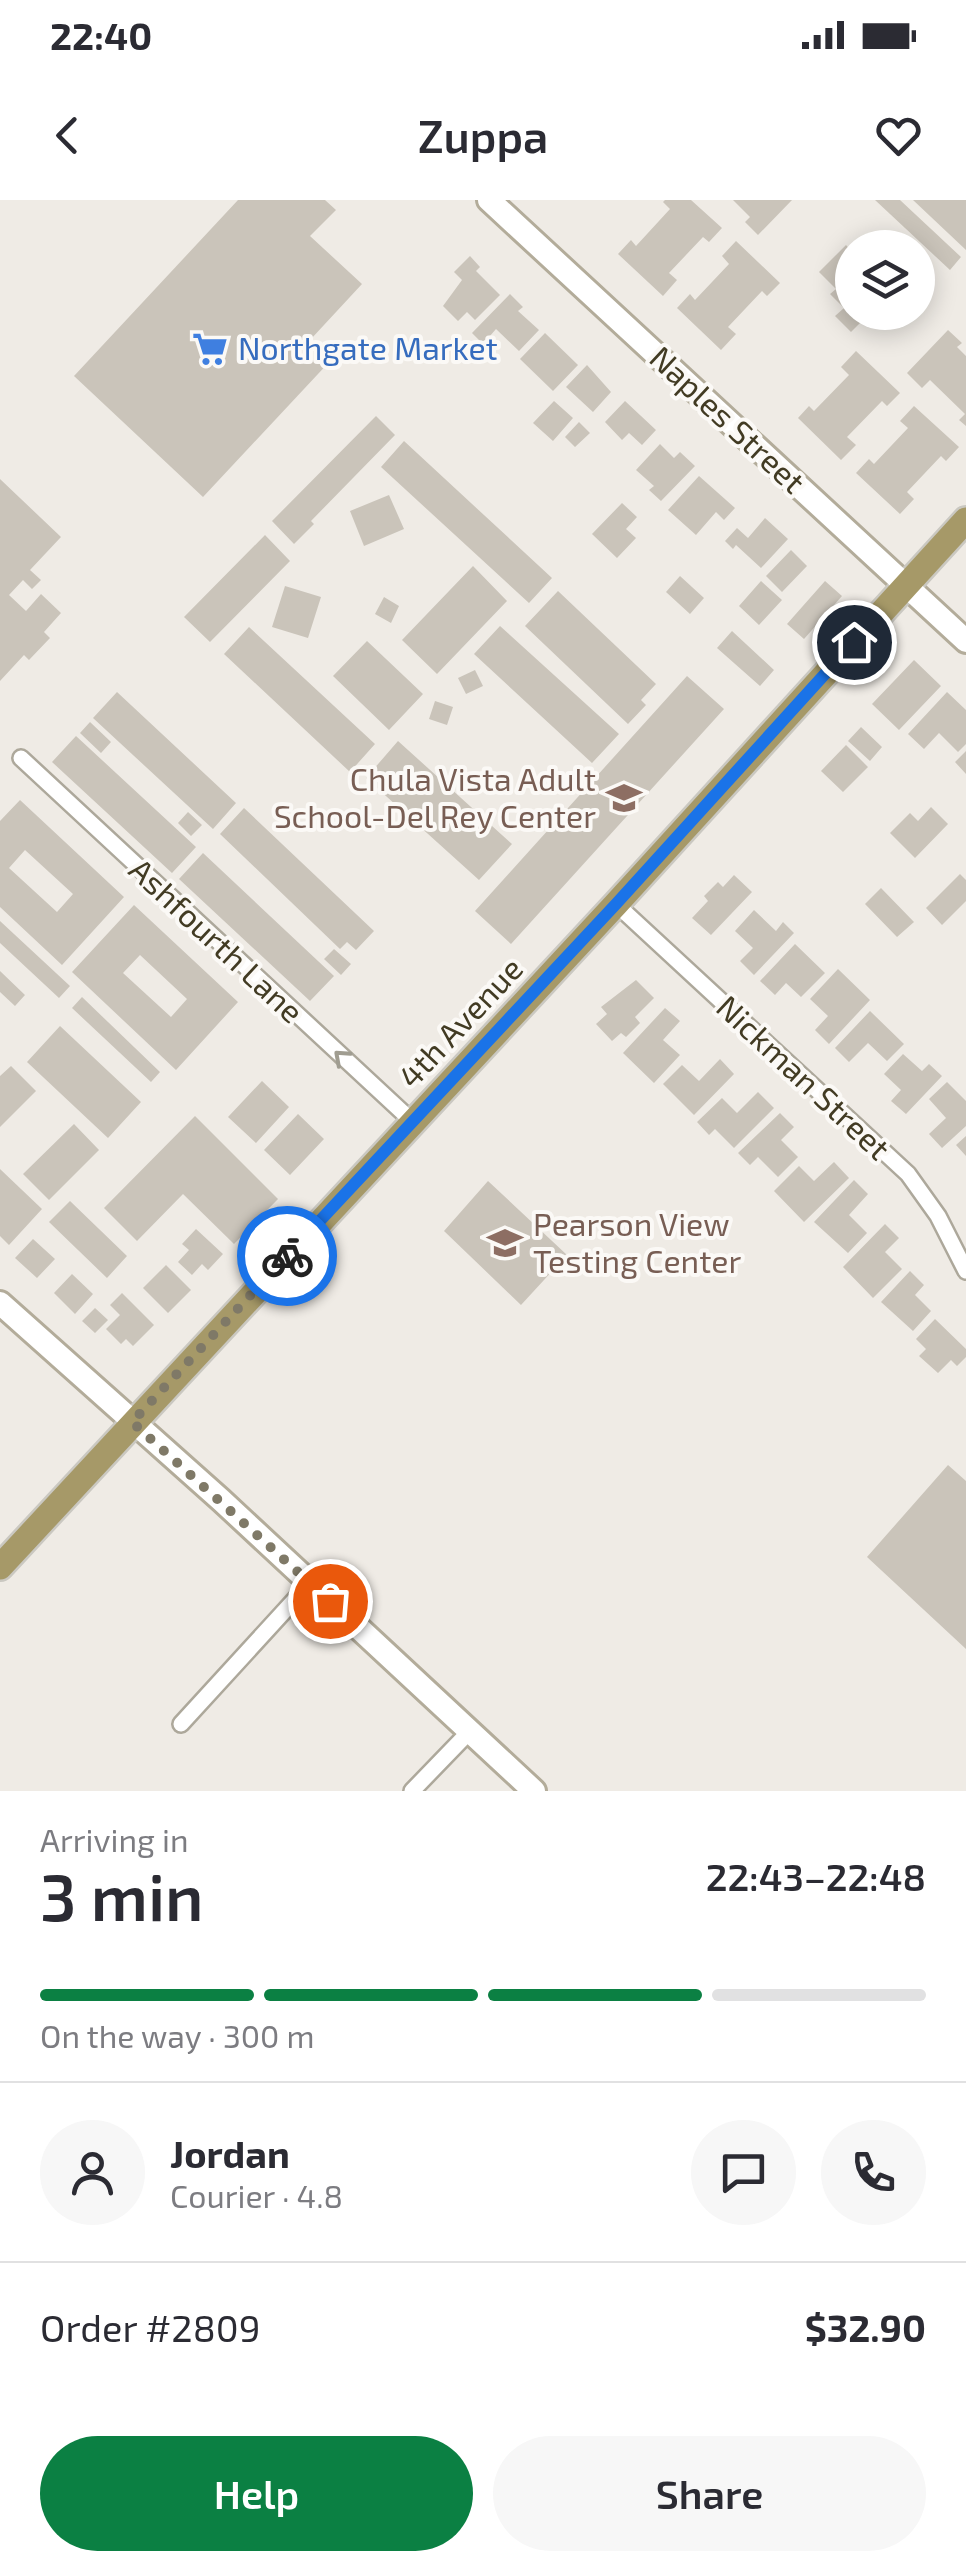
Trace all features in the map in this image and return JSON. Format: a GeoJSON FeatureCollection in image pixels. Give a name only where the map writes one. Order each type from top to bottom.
{"type":"FeatureCollection","features":[{"type":"Feature","properties":{"kind":"main road","name":"4th Avenue"},"geometry":{"type":"LineString","coordinates":[[0,1568],[966,520]]}},
{"type":"Feature","properties":{"kind":"street","name":"Naples Street"},"geometry":{"type":"LineString","coordinates":[[488,200],[966,640]]}},
{"type":"Feature","properties":{"kind":"street","name":"Ashfourth Lane"},"geometry":{"type":"LineString","coordinates":[[22,758],[413,1122]]}},
{"type":"Feature","properties":{"kind":"street","name":"Nickman Street"},"geometry":{"type":"LineString","coordinates":[[616,904],[908,1174],[938,1216],[966,1270]]}},
{"type":"Feature","properties":{"kind":"street"},"geometry":{"type":"LineString","coordinates":[[0,1302],[534,1791]]}},
{"type":"Feature","properties":{"kind":"street"},"geometry":{"type":"LineString","coordinates":[[181,1724],[310,1583]]}},
{"type":"Feature","properties":{"kind":"street"},"geometry":{"type":"LineString","coordinates":[[412,1791],[469,1732]]}},
{"type":"Feature","properties":{"kind":"building","name":"Northgate Market"},"geometry":{"type":"Polygon","coordinates":[[[238,200],[325,200],[336,210],[310,236],[362,284],[311,339],[332,359],[203,497],[74,376],[238,200]]]}},
{"type":"Feature","properties":{"kind":"building"},"geometry":{"type":"Polygon","coordinates":[[[665,200],[691,200],[722,228],[709,242],[703,237],[669,273],[677,280],[663,296],[618,254],[631,240],[636,246],[670,209],[665,200]]]}},
{"type":"Feature","properties":{"kind":"building"},"geometry":{"type":"Polygon","coordinates":[[[733,200],[792,200],[758,235],[745,222],[750,217],[733,200]]]}},
{"type":"Feature","properties":{"kind":"building"},"geometry":{"type":"Polygon","coordinates":[[[875,200],[900,200],[932,230],[907,230],[875,200]]]}},
{"type":"Feature","properties":{"kind":"building"},"geometry":{"type":"Polygon","coordinates":[[[913,200],[966,200],[966,250],[913,200]]]}},
{"type":"Feature","properties":{"kind":"building"},"geometry":{"type":"Polygon","coordinates":[[[935,233],[961,257],[950,270],[935,256],[935,233]]]}},
{"type":"Feature","properties":{"kind":"building"},"geometry":{"type":"Polygon","coordinates":[[[736,241],[780,283],[767,296],[762,291],[728,327],[736,334],[721,350],[677,308],[690,294],[695,300],[729,264],[722,256],[736,241]]]}},
{"type":"Feature","properties":{"kind":"building"},"geometry":{"type":"Polygon","coordinates":[[[470,256],[480,267],[476,271],[500,295],[475,320],[467,312],[458,321],[443,306],[462,280],[454,272],[470,256]]]}},
{"type":"Feature","properties":{"kind":"building"},"geometry":{"type":"Polygon","coordinates":[[[835,256],[835,288],[819,272],[835,256]]]}},
{"type":"Feature","properties":{"kind":"building"},"geometry":{"type":"Polygon","coordinates":[[[510,294],[523,307],[518,311],[539,330],[519,351],[496,329],[483,344],[472,333],[510,294]]]}},
{"type":"Feature","properties":{"kind":"building"},"geometry":{"type":"Polygon","coordinates":[[[948,330],[962,343],[957,347],[966,356],[966,426],[959,420],[965,414],[930,380],[922,388],[907,373],[948,330]]]}},
{"type":"Feature","properties":{"kind":"building"},"geometry":{"type":"Polygon","coordinates":[[[545,333],[578,365],[553,391],[520,359],[545,333]]]}},
{"type":"Feature","properties":{"kind":"building"},"geometry":{"type":"Polygon","coordinates":[[[856,351],[900,393],[887,406],[882,401],[847,437],[856,445],[841,460],[798,418],[809,406],[814,411],[849,375],[841,367],[856,351]]]}},
{"type":"Feature","properties":{"kind":"building"},"geometry":{"type":"Polygon","coordinates":[[[587,365],[611,392],[593,412],[566,387],[587,365]]]}},
{"type":"Feature","properties":{"kind":"building"},"geometry":{"type":"Polygon","coordinates":[[[554,401],[573,418],[553,441],[533,423],[554,401]]]}},
{"type":"Feature","properties":{"kind":"building"},"geometry":{"type":"Polygon","coordinates":[[[625,401],[656,430],[642,445],[629,433],[622,440],[605,422],[625,401]]]}},
{"type":"Feature","properties":{"kind":"building"},"geometry":{"type":"Polygon","coordinates":[[[914,406],[959,447],[946,461],[941,456],[907,492],[914,499],[900,514],[856,473],[869,459],[874,464],[908,428],[900,421],[914,406]]]}},
{"type":"Feature","properties":{"kind":"building"},"geometry":{"type":"Polygon","coordinates":[[[376,416],[395,435],[311,521],[314,524],[294,544],[272,521],[376,416]]]}},
{"type":"Feature","properties":{"kind":"building"},"geometry":{"type":"Polygon","coordinates":[[[579,422],[590,433],[575,447],[565,437],[579,422]]]}},
{"type":"Feature","properties":{"kind":"building"},"geometry":{"type":"Polygon","coordinates":[[[404,441],[552,578],[529,603],[381,467],[404,441]]]}},
{"type":"Feature","properties":{"kind":"building"},"geometry":{"type":"Polygon","coordinates":[[[660,444],[674,458],[680,452],[695,466],[661,501],[649,490],[654,486],[636,470],[660,444]]]}},
{"type":"Feature","properties":{"kind":"building"},"geometry":{"type":"Polygon","coordinates":[[[699,476],[735,508],[724,520],[716,512],[696,535],[668,510],[699,476]]]}},
{"type":"Feature","properties":{"kind":"building"},"geometry":{"type":"Polygon","coordinates":[[[0,479],[61,537],[30,570],[41,580],[32,589],[23,580],[9,595],[26,611],[41,594],[61,613],[44,632],[50,638],[29,660],[24,655],[0,681],[0,479]]]}},
{"type":"Feature","properties":{"kind":"building"},"geometry":{"type":"Polygon","coordinates":[[[389,495],[404,529],[364,546],[350,511],[389,495]]]}},
{"type":"Feature","properties":{"kind":"building"},"geometry":{"type":"Polygon","coordinates":[[[622,503],[637,517],[626,529],[636,538],[617,558],[592,534],[622,503]]]}},
{"type":"Feature","properties":{"kind":"building"},"geometry":{"type":"Polygon","coordinates":[[[765,518],[788,539],[761,568],[736,545],[733,549],[725,541],[737,528],[748,538],[765,518]]]}},
{"type":"Feature","properties":{"kind":"building"},"geometry":{"type":"Polygon","coordinates":[[[265,535],[290,561],[210,642],[184,617],[265,535]]]}},
{"type":"Feature","properties":{"kind":"building"},"geometry":{"type":"Polygon","coordinates":[[[791,550],[807,566],[782,592],[766,576],[791,550]]]}},
{"type":"Feature","properties":{"kind":"building"},"geometry":{"type":"Polygon","coordinates":[[[473,566],[507,601],[437,674],[402,640],[473,566]]]}},
{"type":"Feature","properties":{"kind":"building"},"geometry":{"type":"Polygon","coordinates":[[[680,576],[704,598],[690,614],[666,592],[680,576]]]}},
{"type":"Feature","properties":{"kind":"building"},"geometry":{"type":"Polygon","coordinates":[[[761,581],[782,600],[759,625],[739,606],[761,581]]]}},
{"type":"Feature","properties":{"kind":"building"},"geometry":{"type":"Polygon","coordinates":[[[825,581],[842,596],[804,639],[787,624],[825,581]]]}},
{"type":"Feature","properties":{"kind":"building"},"geometry":{"type":"Polygon","coordinates":[[[285,586],[321,597],[308,638],[272,627],[285,586]]]}},
{"type":"Feature","properties":{"kind":"building"},"geometry":{"type":"Polygon","coordinates":[[[558,591],[656,684],[641,700],[646,705],[628,724],[525,626],[558,591]]]}},
{"type":"Feature","properties":{"kind":"building"},"geometry":{"type":"Polygon","coordinates":[[[384,597],[399,606],[391,623],[375,614],[384,597]]]}},
{"type":"Feature","properties":{"kind":"building"},"geometry":{"type":"Polygon","coordinates":[[[500,626],[619,734],[592,763],[474,654],[500,626]]]}},
{"type":"Feature","properties":{"kind":"building"},"geometry":{"type":"Polygon","coordinates":[[[249,627],[375,744],[350,772],[224,654],[249,627]]]}},
{"type":"Feature","properties":{"kind":"building"},"geometry":{"type":"Polygon","coordinates":[[[732,631],[774,670],[760,686],[717,648],[732,631]]]}},
{"type":"Feature","properties":{"kind":"building"},"geometry":{"type":"Polygon","coordinates":[[[367,641],[423,694],[389,730],[333,676],[367,641]]]}},
{"type":"Feature","properties":{"kind":"building"},"geometry":{"type":"Polygon","coordinates":[[[914,660],[941,686],[899,730],[872,704],[914,660]]]}},
{"type":"Feature","properties":{"kind":"building"},"geometry":{"type":"Polygon","coordinates":[[[475,670],[483,686],[466,694],[458,678],[475,670]]]}},
{"type":"Feature","properties":{"kind":"building"},"geometry":{"type":"Polygon","coordinates":[[[687,676],[724,709],[511,944],[475,911],[687,676]]]}},
{"type":"Feature","properties":{"kind":"building"},"geometry":{"type":"Polygon","coordinates":[[[117,692],[236,803],[213,829],[93,718],[117,692]]]}},
{"type":"Feature","properties":{"kind":"building"},"geometry":{"type":"Polygon","coordinates":[[[947,692],[966,710],[966,744],[958,752],[939,733],[924,749],[908,734],[947,692]]]}},
{"type":"Feature","properties":{"kind":"building"},"geometry":{"type":"Polygon","coordinates":[[[435,701],[453,707],[447,725],[429,719],[435,701]]]}},
{"type":"Feature","properties":{"kind":"building"},"geometry":{"type":"Polygon","coordinates":[[[90,722],[111,742],[101,753],[80,733],[90,722]]]}},
{"type":"Feature","properties":{"kind":"building"},"geometry":{"type":"Polygon","coordinates":[[[861,727],[882,747],[870,761],[848,741],[861,727]]]}},
{"type":"Feature","properties":{"kind":"building"},"geometry":{"type":"Polygon","coordinates":[[[76,736],[196,847],[172,873],[52,762],[76,736]]]}},
{"type":"Feature","properties":{"kind":"building"},"geometry":{"type":"Polygon","coordinates":[[[398,741],[512,844],[479,880],[366,778],[398,741]]]}},
{"type":"Feature","properties":{"kind":"building"},"geometry":{"type":"Polygon","coordinates":[[[846,745],[868,767],[843,792],[821,771],[846,745]]]}},
{"type":"Feature","properties":{"kind":"building"},"geometry":{"type":"Polygon","coordinates":[[[966,751],[966,774],[955,762],[966,751]]]}},
{"type":"Feature","properties":{"kind":"building"},"geometry":{"type":"Polygon","coordinates":[[[20,800],[124,897],[62,965],[0,907],[0,821],[20,800]],[[25,850],[9,868],[57,912],[73,894],[25,850]]]}},
{"type":"Feature","properties":{"kind":"building"},"geometry":{"type":"Polygon","coordinates":[[[931,807],[948,824],[915,858],[890,833],[910,813],[918,821],[931,807]]]}},
{"type":"Feature","properties":{"kind":"building"},"geometry":{"type":"Polygon","coordinates":[[[244,808],[374,931],[356,950],[347,942],[340,949],[220,834],[244,808]]]}},
{"type":"Feature","properties":{"kind":"building"},"geometry":{"type":"Polygon","coordinates":[[[188,812],[202,825],[191,836],[178,823],[188,812]]]}},
{"type":"Feature","properties":{"kind":"building"},"geometry":{"type":"Polygon","coordinates":[[[203,853],[334,976],[310,1001],[179,879],[203,853]]]}},
{"type":"Feature","properties":{"kind":"building"},"geometry":{"type":"Polygon","coordinates":[[[960,874],[966,880],[966,901],[942,925],[926,908],[960,874]]]}},
{"type":"Feature","properties":{"kind":"building"},"geometry":{"type":"Polygon","coordinates":[[[734,875],[752,892],[711,935],[692,918],[708,901],[704,896],[718,882],[723,887],[734,875]]]}},
{"type":"Feature","properties":{"kind":"building"},"geometry":{"type":"Polygon","coordinates":[[[881,888],[914,922],[897,937],[865,904],[881,888]]]}},
{"type":"Feature","properties":{"kind":"building"},"geometry":{"type":"Polygon","coordinates":[[[134,905],[238,1002],[176,1070],[72,972],[134,905]],[[140,955],[123,973],[171,1017],[187,999],[140,955]]]}},
{"type":"Feature","properties":{"kind":"building"},"geometry":{"type":"Polygon","coordinates":[[[754,910],[776,931],[783,922],[794,933],[754,975],[740,961],[753,948],[735,931],[754,910]]]}},
{"type":"Feature","properties":{"kind":"building"},"geometry":{"type":"Polygon","coordinates":[[[0,921],[70,986],[59,998],[0,943],[0,921]]]}},
{"type":"Feature","properties":{"kind":"building"},"geometry":{"type":"Polygon","coordinates":[[[795,944],[825,973],[801,997],[786,983],[775,995],[760,981],[795,944]]]}},
{"type":"Feature","properties":{"kind":"building"},"geometry":{"type":"Polygon","coordinates":[[[334,949],[351,964],[341,975],[324,959],[334,949]]]}},
{"type":"Feature","properties":{"kind":"building"},"geometry":{"type":"Polygon","coordinates":[[[838,969],[870,1000],[829,1044],[815,1030],[828,1016],[810,999],[838,969]]]}},
{"type":"Feature","properties":{"kind":"building"},"geometry":{"type":"Polygon","coordinates":[[[0,971],[25,995],[15,1006],[0,992],[0,971]]]}},
{"type":"Feature","properties":{"kind":"building"},"geometry":{"type":"Polygon","coordinates":[[[636,980],[654,998],[635,1017],[640,1023],[626,1037],[621,1033],[612,1041],[596,1024],[607,1014],[601,1007],[636,980]]]}},
{"type":"Feature","properties":{"kind":"building"},"geometry":{"type":"Polygon","coordinates":[[[82,997],[160,1072],[151,1082],[72,1008],[82,997]]]}},
{"type":"Feature","properties":{"kind":"building"},"geometry":{"type":"Polygon","coordinates":[[[665,1008],[680,1021],[663,1040],[680,1055],[654,1083],[623,1053],[665,1008]]]}},
{"type":"Feature","properties":{"kind":"building"},"geometry":{"type":"Polygon","coordinates":[[[870,1011],[904,1044],[887,1061],[868,1043],[849,1062],[835,1048],[870,1011]]]}},
{"type":"Feature","properties":{"kind":"building"},"geometry":{"type":"Polygon","coordinates":[[[60,1026],[141,1102],[108,1138],[27,1062],[60,1026]]]}},
{"type":"Feature","properties":{"kind":"building"},"geometry":{"type":"Polygon","coordinates":[[[903,1054],[922,1071],[929,1064],[942,1076],[906,1114],[891,1101],[901,1090],[884,1074],[903,1054]]]}},
{"type":"Feature","properties":{"kind":"building"},"geometry":{"type":"Polygon","coordinates":[[[720,1059],[734,1074],[694,1115],[663,1084],[682,1065],[699,1081],[720,1059]]]}},
{"type":"Feature","properties":{"kind":"building"},"geometry":{"type":"Polygon","coordinates":[[[11,1066],[36,1091],[0,1127],[0,1076],[11,1066]]]}},
{"type":"Feature","properties":{"kind":"building"},"geometry":{"type":"Polygon","coordinates":[[[262,1081],[289,1107],[256,1143],[228,1117],[262,1081]]]}},
{"type":"Feature","properties":{"kind":"building"},"geometry":{"type":"Polygon","coordinates":[[[947,1082],[966,1101],[966,1126],[942,1148],[929,1134],[946,1118],[929,1099],[947,1082]]]}},
{"type":"Feature","properties":{"kind":"building"},"geometry":{"type":"Polygon","coordinates":[[[758,1092],[774,1108],[734,1148],[715,1129],[709,1135],[697,1122],[722,1098],[737,1113],[758,1092]]]}},
{"type":"Feature","properties":{"kind":"building"},"geometry":{"type":"Polygon","coordinates":[[[780,1113],[794,1127],[781,1140],[798,1157],[778,1177],[758,1157],[750,1165],[738,1153],[780,1113]]]}},
{"type":"Feature","properties":{"kind":"building"},"geometry":{"type":"Polygon","coordinates":[[[298,1114],[324,1139],[290,1175],[264,1150],[298,1114]]]}},
{"type":"Feature","properties":{"kind":"building"},"geometry":{"type":"Polygon","coordinates":[[[195,1116],[278,1199],[234,1244],[183,1194],[137,1241],[104,1208],[195,1116]]]}},
{"type":"Feature","properties":{"kind":"building"},"geometry":{"type":"Polygon","coordinates":[[[74,1124],[99,1150],[49,1200],[23,1174],[74,1124]]]}},
{"type":"Feature","properties":{"kind":"building"},"geometry":{"type":"Polygon","coordinates":[[[966,1136],[966,1156],[956,1145],[966,1136]]]}},
{"type":"Feature","properties":{"kind":"building"},"geometry":{"type":"Polygon","coordinates":[[[834,1162],[849,1178],[804,1222],[774,1191],[799,1166],[814,1181],[834,1162]]]}},
{"type":"Feature","properties":{"kind":"building"},"geometry":{"type":"Polygon","coordinates":[[[0,1169],[42,1209],[9,1245],[0,1236],[0,1169]]]}},
{"type":"Feature","properties":{"kind":"building"},"geometry":{"type":"Polygon","coordinates":[[[854,1180],[868,1194],[849,1215],[867,1233],[848,1253],[814,1222],[854,1180]]]}},
{"type":"Feature","properties":{"kind":"building","name":"Pearson View Testing Center"},"geometry":{"type":"Polygon","coordinates":[[[488,1181],[567,1255],[521,1305],[444,1231],[488,1181]]]}},
{"type":"Feature","properties":{"kind":"building"},"geometry":{"type":"Polygon","coordinates":[[[70,1201],[127,1256],[107,1278],[49,1222],[70,1201]]]}},
{"type":"Feature","properties":{"kind":"building"},"geometry":{"type":"Polygon","coordinates":[[[885,1224],[899,1238],[885,1252],[902,1269],[873,1298],[843,1267],[885,1224]]]}},
{"type":"Feature","properties":{"kind":"building"},"geometry":{"type":"Polygon","coordinates":[[[196,1229],[223,1254],[208,1270],[202,1264],[192,1275],[178,1262],[189,1250],[182,1244],[196,1229]]]}},
{"type":"Feature","properties":{"kind":"building"},"geometry":{"type":"Polygon","coordinates":[[[33,1239],[55,1259],[37,1278],[15,1258],[33,1239]]]}},
{"type":"Feature","properties":{"kind":"building"},"geometry":{"type":"Polygon","coordinates":[[[166,1265],[191,1290],[168,1313],[143,1288],[166,1265]]]}},
{"type":"Feature","properties":{"kind":"building"},"geometry":{"type":"Polygon","coordinates":[[[910,1271],[924,1285],[915,1295],[931,1311],[913,1331],[881,1302],[910,1271]]]}},
{"type":"Feature","properties":{"kind":"building"},"geometry":{"type":"Polygon","coordinates":[[[72,1274],[93,1294],[75,1314],[54,1293],[72,1274]]]}},
{"type":"Feature","properties":{"kind":"building"},"geometry":{"type":"Polygon","coordinates":[[[122,1293],[154,1325],[133,1346],[126,1339],[121,1344],[106,1329],[120,1315],[110,1305],[122,1293]]]}},
{"type":"Feature","properties":{"kind":"building"},"geometry":{"type":"Polygon","coordinates":[[[95,1308],[108,1320],[95,1333],[82,1321],[95,1308]]]}},
{"type":"Feature","properties":{"kind":"building"},"geometry":{"type":"Polygon","coordinates":[[[935,1319],[966,1349],[966,1357],[957,1366],[951,1360],[938,1373],[919,1356],[926,1349],[916,1339],[935,1319]]]}},
{"type":"Feature","properties":{"kind":"building"},"geometry":{"type":"Polygon","coordinates":[[[948,1465],[966,1481],[966,1649],[867,1557],[948,1465]]]}},
{"type":"Feature","properties":{"kind":"way so far"},"geometry":{"type":"LineString","coordinates":[[287,1256],[132,1422],[330,1601]]}},
{"type":"Feature","properties":{"kind":"place","name":"Northgate Market"},"geometry":{"type":"Point","coordinates":[210,349]}},
{"type":"Feature","properties":{"kind":"place","name":"Chula Vista Adult School-Del Rey Center"},"geometry":{"type":"Point","coordinates":[624,798]}},
{"type":"Feature","properties":{"kind":"place","name":"Pearson View Testing Center"},"geometry":{"type":"Point","coordinates":[505,1243]}},
{"type":"Feature","properties":{"kind":"route"},"geometry":{"type":"LineString","coordinates":[[287,1256],[854,642]]}}]}
